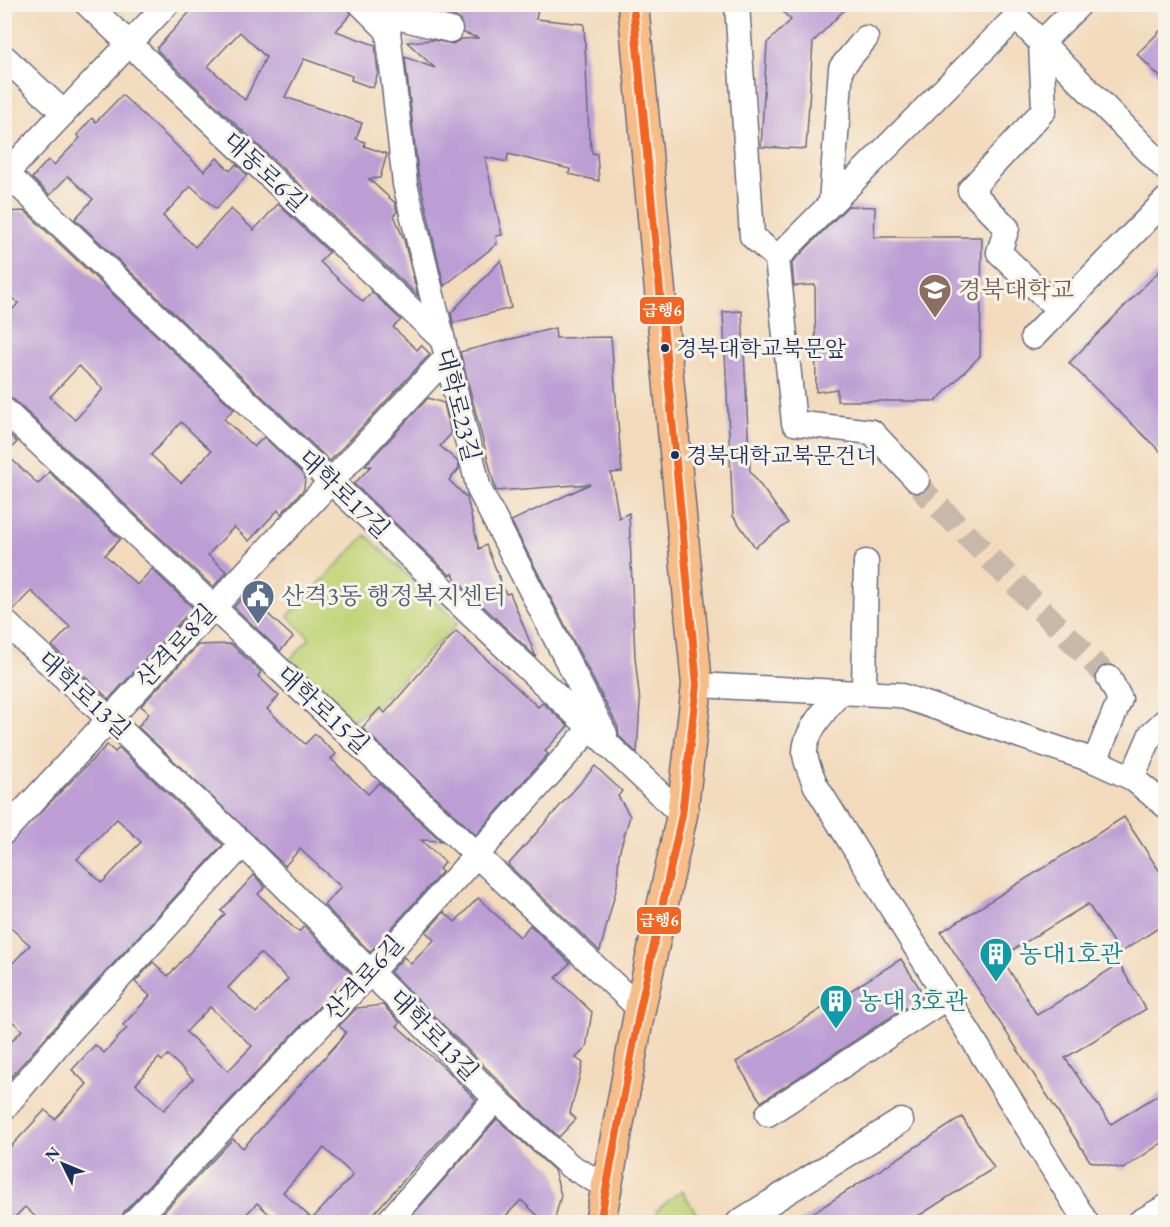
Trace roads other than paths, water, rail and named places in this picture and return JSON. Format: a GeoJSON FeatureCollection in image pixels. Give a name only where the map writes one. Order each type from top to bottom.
{"type":"FeatureCollection","features":[{"type":"Feature","properties":{"kind":"main road"},"geometry":{"type":"LineString","coordinates":[[600,1222],[640,1009],[682,815],[697,685],[633,4]]}},
{"type":"Feature","properties":{"kind":"street","name":"대동로6길"},"geometry":{"type":"LineString","coordinates":[[87,4],[444,348]]}},
{"type":"Feature","properties":{"kind":"street"},"geometry":{"type":"LineString","coordinates":[[6,175],[167,4]]}},
{"type":"Feature","properties":{"kind":"street"},"geometry":{"type":"LineString","coordinates":[[361,4],[393,17],[450,30]]}},
{"type":"Feature","properties":{"kind":"street"},"geometry":{"type":"LineString","coordinates":[[737,4],[752,236],[777,258],[794,423],[873,432],[917,480]]}},
{"type":"Feature","properties":{"kind":"street"},"geometry":{"type":"LineString","coordinates":[[1059,310],[999,252],[1007,228],[970,190],[1044,110],[1041,43],[1080,4]]}},
{"type":"Feature","properties":{"kind":"street"},"geometry":{"type":"LineString","coordinates":[[777,258],[1010,11],[1166,169]]}},
{"type":"Feature","properties":{"kind":"street","name":"대학로23길"},"geometry":{"type":"LineString","coordinates":[[393,17],[405,184],[478,489],[613,751]]}},
{"type":"Feature","properties":{"kind":"street"},"geometry":{"type":"LineString","coordinates":[[831,203],[841,68],[866,38]]}},
{"type":"Feature","properties":{"kind":"street"},"geometry":{"type":"LineString","coordinates":[[4,57],[64,113]]}},
{"type":"Feature","properties":{"kind":"street","name":"대학로17길"},"geometry":{"type":"LineString","coordinates":[[6,175],[682,815]]}},
{"type":"Feature","properties":{"kind":"street"},"geometry":{"type":"LineString","coordinates":[[1033,337],[1166,200]]}},
{"type":"Feature","properties":{"kind":"street","name":"산격로8길"},"geometry":{"type":"LineString","coordinates":[[4,832],[330,480],[444,348]]}},
{"type":"Feature","properties":{"kind":"street","name":"대학로15길"},"geometry":{"type":"LineString","coordinates":[[4,410],[640,1009]]}},
{"type":"Feature","properties":{"kind":"street"},"geometry":{"type":"LineString","coordinates":[[864,692],[866,562]]}},
{"type":"Feature","properties":{"kind":"street","name":"대학로13길"},"geometry":{"type":"LineString","coordinates":[[4,621],[243,844],[496,1099],[570,1166],[607,1187]]}},
{"type":"Feature","properties":{"kind":"street"},"geometry":{"type":"LineString","coordinates":[[1095,761],[1120,699],[1109,678]]}},
{"type":"Feature","properties":{"kind":"street"},"geometry":{"type":"LineString","coordinates":[[697,685],[899,695],[1095,761],[1132,778],[1166,806]]}},
{"type":"Feature","properties":{"kind":"street"},"geometry":{"type":"LineString","coordinates":[[840,692],[814,728],[806,744],[805,757],[816,786],[1086,1222]]}},
{"type":"Feature","properties":{"kind":"street"},"geometry":{"type":"LineString","coordinates":[[1132,778],[1151,734],[1166,720]]}},
{"type":"Feature","properties":{"kind":"street","name":"산격로6길"},"geometry":{"type":"LineString","coordinates":[[134,1222],[371,972],[590,729]]}},
{"type":"Feature","properties":{"kind":"street"},"geometry":{"type":"LineString","coordinates":[[4,1108],[52,1051],[243,844]]}},
{"type":"Feature","properties":{"kind":"street"},"geometry":{"type":"LineString","coordinates":[[768,1114],[946,998]]}},
{"type":"Feature","properties":{"kind":"street","name":"대학로13길"},"geometry":{"type":"LineString","coordinates":[[396,1220],[496,1099]]}},
{"type":"Feature","properties":{"kind":"street"},"geometry":{"type":"LineString","coordinates":[[739,1222],[901,1121]]}},
{"type":"Feature","properties":{"kind":"street"},"geometry":{"type":"LineString","coordinates":[[1140,1222],[1166,1207]]}},
{"type":"Feature","properties":{"kind":"tunnel"},"geometry":{"type":"LineString","coordinates":[[917,480],[926,494],[1109,678]]}},
{"type":"Feature","properties":{"kind":"place","name":"경북대학교"},"geometry":{"type":"Point","coordinates":[935,319]}},
{"type":"Feature","properties":{"kind":"place","name":"경북대학교북문앞"},"geometry":{"type":"Point","coordinates":[665,348]}},
{"type":"Feature","properties":{"kind":"place","name":"경북대학교북문건너"},"geometry":{"type":"Point","coordinates":[675,455]}},
{"type":"Feature","properties":{"kind":"place","name":"산격3동 행정복지센터"},"geometry":{"type":"Point","coordinates":[258,625]}},
{"type":"Feature","properties":{"kind":"place","name":"농대1호관"},"geometry":{"type":"Point","coordinates":[996,983]}},
{"type":"Feature","properties":{"kind":"place","name":"농대 3호관"},"geometry":{"type":"Point","coordinates":[836,1030]}}]}
